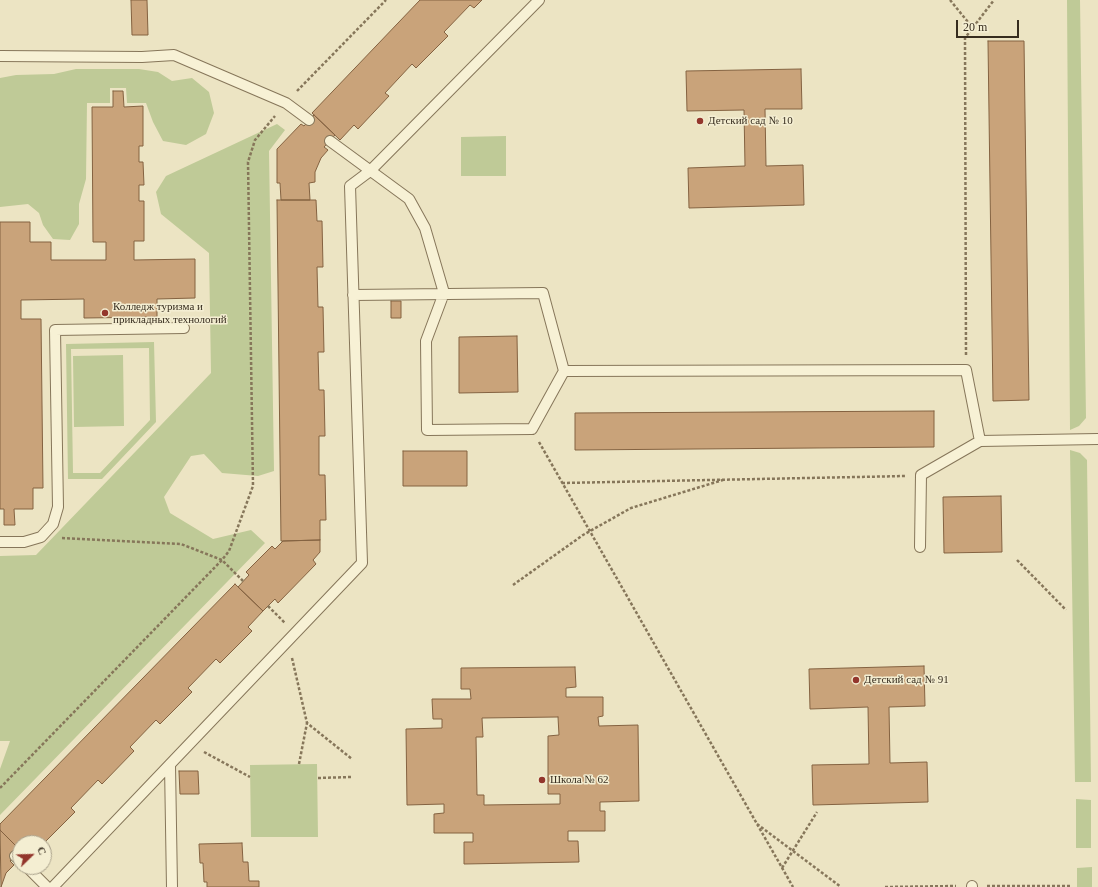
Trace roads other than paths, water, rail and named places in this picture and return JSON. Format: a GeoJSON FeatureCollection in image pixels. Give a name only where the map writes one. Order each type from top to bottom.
{"type":"FeatureCollection","features":[{"type":"Feature","properties":{"kind":"lane"},"geometry":{"type":"LineString","coordinates":[[53,887],[362,563],[350,186],[370,171],[539,0]]}},
{"type":"Feature","properties":{"kind":"lane"},"geometry":{"type":"LineString","coordinates":[[0,56],[142,57],[174,55],[286,103],[309,120]]}},
{"type":"Feature","properties":{"kind":"lane"},"geometry":{"type":"LineString","coordinates":[[330,141],[409,200],[425,228],[444,293],[426,341],[427,430],[532,429],[564,371],[542,293],[444,293],[353,295]]}},
{"type":"Feature","properties":{"kind":"lane"},"geometry":{"type":"LineString","coordinates":[[0,542],[24,542],[41,537],[53,524],[58,507],[55,330],[184,328]]}},
{"type":"Feature","properties":{"kind":"lane"},"geometry":{"type":"LineString","coordinates":[[564,371],[966,370],[980,441]]}},
{"type":"Feature","properties":{"kind":"lane"},"geometry":{"type":"LineString","coordinates":[[920,547],[921,475],[980,441],[1098,439]]}},
{"type":"Feature","properties":{"kind":"lane"},"geometry":{"type":"LineString","coordinates":[[170,765],[172,887]]}},
{"type":"Feature","properties":{"kind":"lane"},"geometry":{"type":"LineString","coordinates":[[35,875],[47,887]]}},
{"type":"Feature","properties":{"kind":"place","name":"Детский сад № 10"},"geometry":{"type":"Point","coordinates":[700,121]}},
{"type":"Feature","properties":{"kind":"place","name":"Колледж туризма и прикладных технологий"},"geometry":{"type":"Point","coordinates":[105,313]}},
{"type":"Feature","properties":{"kind":"place","name":"Детский сад № 91"},"geometry":{"type":"Point","coordinates":[856,680]}},
{"type":"Feature","properties":{"kind":"place","name":"Школа № 62"},"geometry":{"type":"Point","coordinates":[542,780]}}]}
